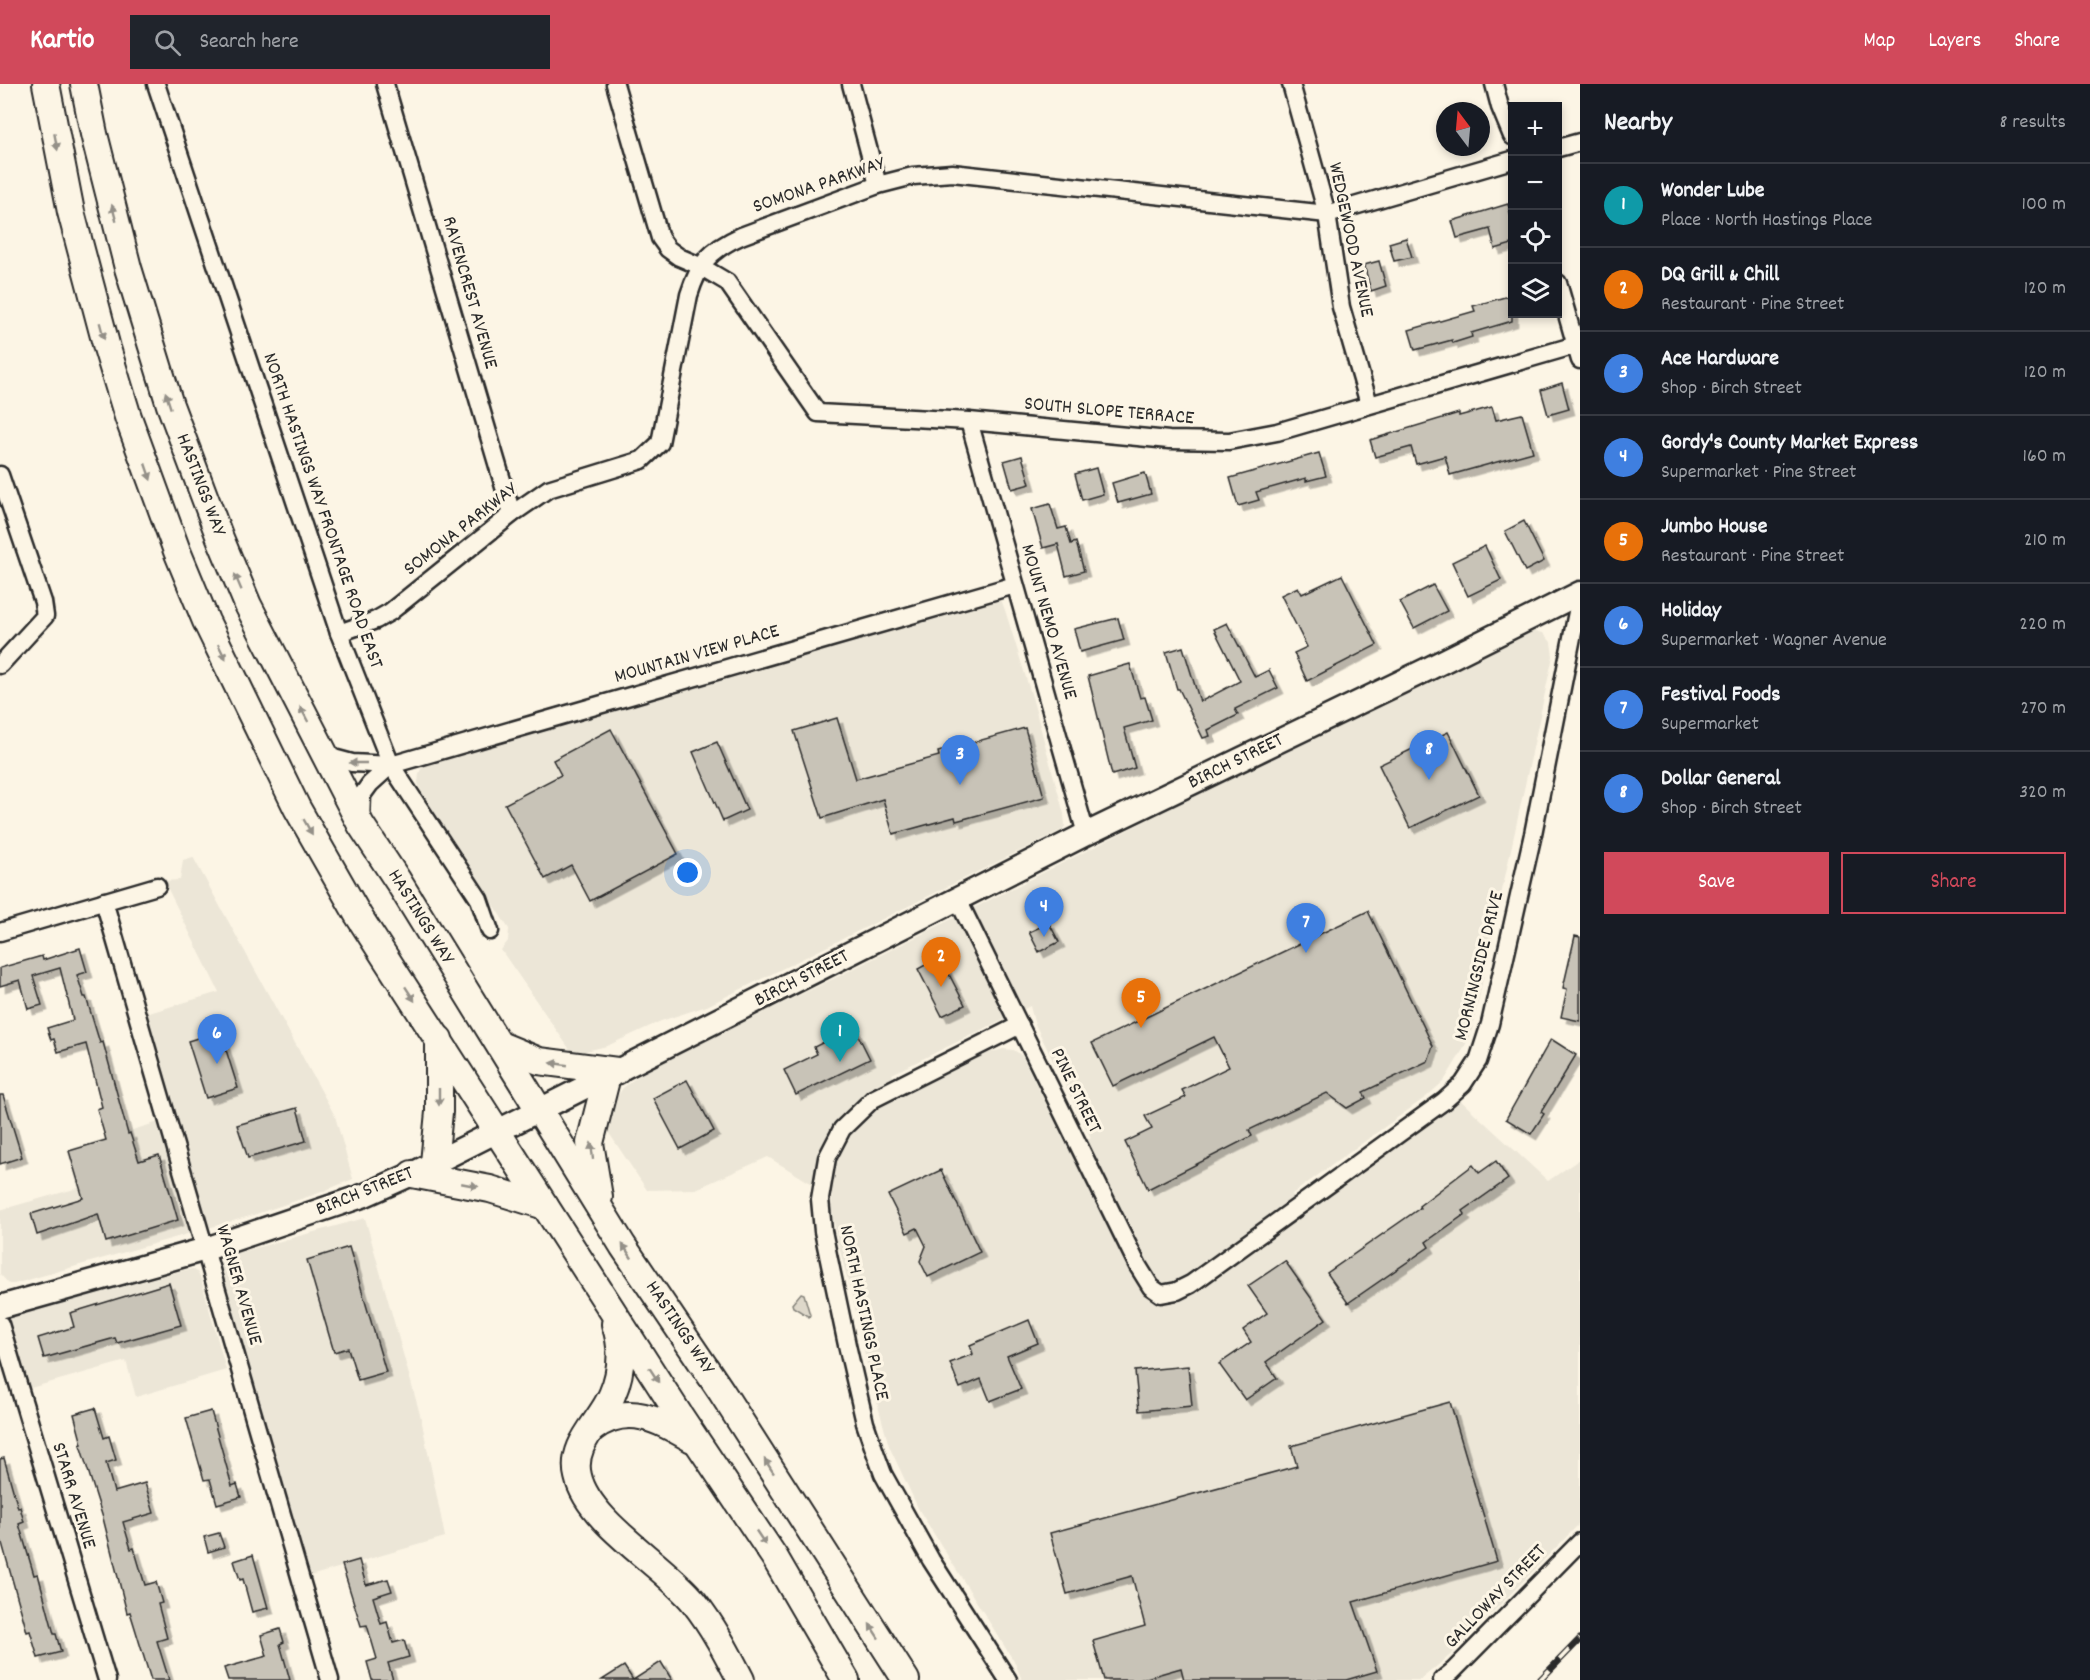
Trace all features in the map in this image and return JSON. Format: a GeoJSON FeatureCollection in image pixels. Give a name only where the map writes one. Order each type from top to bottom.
{"type":"FeatureCollection","features":[{"type":"Feature","properties":{"kind":"main road"},"geometry":{"type":"LineString","coordinates":[[46,84],[71,212],[107,348],[135,437],[206,621],[297,808],[358,915],[698,1443],[775,1558],[846,1680]]}},
{"type":"Feature","properties":{"kind":"main road","name":"HASTINGS WAY"},"geometry":{"type":"LineString","coordinates":[[84,84],[125,257],[170,405],[205,500],[248,605],[361,825],[601,1209],[906,1680]]}},
{"type":"Feature","properties":{"kind":"main road","name":"BIRCH STREET"},"geometry":{"type":"LineString","coordinates":[[0,1307],[206,1249],[332,1208],[423,1168],[1086,834],[1580,595]]}},
{"type":"Feature","properties":{"kind":"main road"},"geometry":{"type":"LineString","coordinates":[[439,1039],[439,1112],[423,1168],[545,1206]]}},
{"type":"Feature","properties":{"kind":"main road"},"geometry":{"type":"LineString","coordinates":[[500,1045],[539,1061],[612,1074],[590,1143],[601,1209]]}},
{"type":"Feature","properties":{"kind":"main road"},"geometry":{"type":"LineString","coordinates":[[609,1305],[622,1350],[612,1397],[579,1450],[576,1464],[578,1478],[591,1505],[667,1573],[694,1602],[720,1640],[741,1680]]}},
{"type":"Feature","properties":{"kind":"main road"},"geometry":{"type":"LineString","coordinates":[[593,1428],[605,1419],[623,1416],[642,1417],[660,1421],[698,1443]]}},
{"type":"Feature","properties":{"kind":"street","name":"NORTH HASTINGS WAY FRONTAGE ROAD EAST"},"geometry":{"type":"LineString","coordinates":[[156,84],[339,633],[391,765],[479,899],[490,931]]}},
{"type":"Feature","properties":{"kind":"street","name":"RAVENCREST AVENUE"},"geometry":{"type":"LineString","coordinates":[[385,84],[512,514]]}},
{"type":"Feature","properties":{"kind":"street"},"geometry":{"type":"LineString","coordinates":[[615,84],[660,238],[668,249],[679,257],[700,266]]}},
{"type":"Feature","properties":{"kind":"street"},"geometry":{"type":"LineString","coordinates":[[851,84],[878,185]]}},
{"type":"Feature","properties":{"kind":"street","name":"WEDGEWOOD AVENUE"},"geometry":{"type":"LineString","coordinates":[[1291,84],[1327,214],[1341,307],[1369,404]]}},
{"type":"Feature","properties":{"kind":"street"},"geometry":{"type":"LineString","coordinates":[[1494,84],[1508,124]]}},
{"type":"Feature","properties":{"kind":"street"},"geometry":{"type":"LineString","coordinates":[[1562,147],[1580,142]]}},
{"type":"Feature","properties":{"kind":"street","name":"SOMONA PARKWAY"},"geometry":{"type":"LineString","coordinates":[[339,633],[376,620],[390,612],[512,514],[548,489],[642,460],[660,442],[689,295],[700,266],[712,253],[741,236],[878,185],[913,176],[952,173],[1327,214],[1508,161]]}},
{"type":"Feature","properties":{"kind":"street","name":"SOUTH SLOPE TERRACE"},"geometry":{"type":"LineString","coordinates":[[700,266],[727,282],[738,295],[818,413],[969,421],[1169,440],[1229,441],[1277,432],[1369,404],[1578,353]]}},
{"type":"Feature","properties":{"kind":"street"},"geometry":{"type":"LineString","coordinates":[[1562,300],[1578,353]]}},
{"type":"Feature","properties":{"kind":"street","name":"MOUNT NEMO AVENUE"},"geometry":{"type":"LineString","coordinates":[[969,421],[1086,834]]}},
{"type":"Feature","properties":{"kind":"street"},"geometry":{"type":"LineString","coordinates":[[0,475],[43,603],[45,616],[0,665]]}},
{"type":"Feature","properties":{"kind":"street","name":"MOUNTAIN VIEW PLACE"},"geometry":{"type":"LineString","coordinates":[[326,756],[352,763],[391,765],[1015,585]]}},
{"type":"Feature","properties":{"kind":"street","name":"MORNINGSIDE DRIVE"},"geometry":{"type":"LineString","coordinates":[[1161,1294],[1177,1291],[1191,1284],[1444,1101],[1463,1084],[1478,1061],[1490,1024],[1533,834],[1580,595]]}},
{"type":"Feature","properties":{"kind":"street","name":"MOUNTAIN VIEW PLACE"},"geometry":{"type":"LineString","coordinates":[[361,825],[362,795],[370,784],[391,765]]}},
{"type":"Feature","properties":{"kind":"street"},"geometry":{"type":"LineString","coordinates":[[0,932],[157,886]]}},
{"type":"Feature","properties":{"kind":"street","name":"PINE STREET"},"geometry":{"type":"LineString","coordinates":[[958,900],[1138,1266],[1151,1287],[1161,1294]]}},
{"type":"Feature","properties":{"kind":"street","name":"WAGNER AVENUE"},"geometry":{"type":"LineString","coordinates":[[104,901],[330,1680]]}},
{"type":"Feature","properties":{"kind":"street","name":"NORTH HASTINGS PLACE"},"geometry":{"type":"LineString","coordinates":[[1008,1680],[931,1560],[874,1452],[847,1345],[823,1231],[820,1199],[827,1158],[842,1129],[873,1099],[1020,1026]]}},
{"type":"Feature","properties":{"kind":"street","name":"STARR AVENUE"},"geometry":{"type":"LineString","coordinates":[[0,1324],[107,1680]]}},
{"type":"Feature","properties":{"kind":"street","name":"GALLOWAY STREET"},"geometry":{"type":"LineString","coordinates":[[1442,1680],[1580,1542]]}},
{"type":"Feature","properties":{"kind":"shaded area"},"geometry":{"type":"Polygon","coordinates":[[[997,600],[1002,602],[1005,610],[1032,697],[1064,814],[1065,826],[1062,830],[707,1006],[661,1021],[607,1046],[573,1054],[501,950],[508,941],[509,929],[424,798],[418,783],[422,766],[429,762],[997,600]]]}},
{"type":"Feature","properties":{"kind":"shaded area"},"geometry":{"type":"Polygon","coordinates":[[[1535,631],[1543,633],[1551,642],[1553,656],[1472,1029],[1464,1048],[1444,1081],[1426,1097],[1292,1194],[1303,1216],[1459,1099],[1548,1181],[1580,1159],[1580,1523],[1454,1652],[1420,1680],[1022,1680],[1015,1663],[919,1510],[889,1446],[838,1243],[831,1209],[832,1196],[768,1157],[696,1189],[647,1190],[603,1124],[609,1108],[623,1088],[656,1065],[841,975],[1347,719],[1516,637],[1535,631]],[[1030,1006],[892,1074],[903,1096],[988,1053],[1003,1049],[1014,1050],[1022,1056],[1069,1150],[1091,1138],[1034,1022],[1030,1006]]]}},
{"type":"Feature","properties":{"kind":"shaded area"},"geometry":{"type":"Polygon","coordinates":[[[193,857],[335,1116],[353,1179],[250,1216],[9,1284],[0,1274],[0,1210],[78,1188],[67,1150],[175,1117],[146,1014],[219,992],[164,881],[180,880],[183,860],[193,857]]]}},
{"type":"Feature","properties":{"kind":"shaded area"},"geometry":{"type":"Polygon","coordinates":[[[365,1218],[421,1418],[445,1537],[310,1576],[220,1270],[222,1260],[233,1254],[365,1218]]]}},
{"type":"Feature","properties":{"kind":"shaded area"},"geometry":{"type":"Polygon","coordinates":[[[193,1269],[201,1279],[226,1370],[136,1397],[126,1361],[27,1389],[18,1361],[0,1366],[0,1320],[193,1269]]]}},
{"type":"Feature","properties":{"kind":"shaded area"},"geometry":{"type":"Polygon","coordinates":[[[801,1293],[804,1294],[809,1317],[792,1304],[801,1293]]]}},
{"type":"Feature","properties":{"kind":"building"},"geometry":{"type":"Polygon","coordinates":[[[1508,204],[1508,245],[1495,249],[1490,229],[1457,238],[1452,221],[1508,204]]]}},
{"type":"Feature","properties":{"kind":"building"},"geometry":{"type":"Polygon","coordinates":[[[1406,238],[1412,257],[1394,261],[1389,243],[1406,238]]]}},
{"type":"Feature","properties":{"kind":"building"},"geometry":{"type":"Polygon","coordinates":[[[1379,261],[1386,286],[1371,291],[1364,265],[1379,261]]]}},
{"type":"Feature","properties":{"kind":"building"},"geometry":{"type":"Polygon","coordinates":[[[1508,296],[1508,318],[1512,318],[1512,321],[1471,333],[1472,337],[1453,343],[1452,340],[1415,350],[1409,330],[1475,311],[1473,306],[1508,296]]]}},
{"type":"Feature","properties":{"kind":"building"},"geometry":{"type":"Polygon","coordinates":[[[1562,383],[1569,409],[1548,415],[1541,390],[1562,383]]]}},
{"type":"Feature","properties":{"kind":"building"},"geometry":{"type":"Polygon","coordinates":[[[1492,407],[1496,420],[1522,414],[1533,452],[1450,475],[1445,456],[1416,464],[1411,447],[1375,457],[1370,440],[1459,413],[1459,416],[1492,407]]]}},
{"type":"Feature","properties":{"kind":"building"},"geometry":{"type":"Polygon","coordinates":[[[1319,453],[1326,476],[1306,481],[1306,478],[1256,492],[1259,500],[1238,506],[1230,478],[1319,453]]]}},
{"type":"Feature","properties":{"kind":"building"},"geometry":{"type":"Polygon","coordinates":[[[1022,456],[1030,484],[1012,489],[1004,461],[1022,456]]]}},
{"type":"Feature","properties":{"kind":"building"},"geometry":{"type":"Polygon","coordinates":[[[1096,468],[1103,494],[1082,500],[1075,474],[1096,468]]]}},
{"type":"Feature","properties":{"kind":"building"},"geometry":{"type":"Polygon","coordinates":[[[1145,473],[1151,494],[1118,503],[1112,483],[1145,473]]]}},
{"type":"Feature","properties":{"kind":"building"},"geometry":{"type":"Polygon","coordinates":[[[1050,504],[1058,529],[1066,527],[1071,544],[1076,542],[1084,571],[1066,576],[1058,544],[1043,548],[1032,509],[1050,504]]]}},
{"type":"Feature","properties":{"kind":"building"},"geometry":{"type":"Polygon","coordinates":[[[1524,521],[1544,561],[1525,571],[1505,531],[1524,521]]]}},
{"type":"Feature","properties":{"kind":"building"},"geometry":{"type":"Polygon","coordinates":[[[1485,546],[1501,580],[1468,596],[1452,562],[1485,546]]]}},
{"type":"Feature","properties":{"kind":"building"},"geometry":{"type":"Polygon","coordinates":[[[1342,575],[1377,645],[1307,681],[1294,653],[1307,647],[1281,595],[1298,587],[1302,594],[1342,575]]]}},
{"type":"Feature","properties":{"kind":"building"},"geometry":{"type":"Polygon","coordinates":[[[1433,585],[1447,611],[1414,628],[1400,602],[1433,585]]]}},
{"type":"Feature","properties":{"kind":"building"},"geometry":{"type":"Polygon","coordinates":[[[1118,618],[1124,640],[1080,652],[1074,629],[1118,618]]]}},
{"type":"Feature","properties":{"kind":"building"},"geometry":{"type":"Polygon","coordinates":[[[1227,623],[1255,677],[1269,670],[1278,688],[1235,709],[1238,715],[1208,730],[1210,736],[1203,738],[1177,689],[1166,652],[1183,647],[1200,702],[1240,681],[1214,629],[1227,623]]]}},
{"type":"Feature","properties":{"kind":"building"},"geometry":{"type":"Polygon","coordinates":[[[1130,664],[1140,698],[1145,697],[1152,720],[1124,728],[1135,768],[1112,775],[1088,676],[1130,664]]]}},
{"type":"Feature","properties":{"kind":"building"},"geometry":{"type":"Polygon","coordinates":[[[837,718],[856,779],[939,756],[938,752],[1025,728],[1044,797],[956,821],[955,817],[893,834],[883,799],[822,818],[794,731],[837,718]]]}},
{"type":"Feature","properties":{"kind":"building"},"geometry":{"type":"Polygon","coordinates":[[[611,729],[678,854],[590,901],[571,865],[545,879],[505,804],[561,775],[553,760],[611,729]]]}},
{"type":"Feature","properties":{"kind":"building"},"geometry":{"type":"Polygon","coordinates":[[[1448,732],[1479,795],[1410,828],[1379,765],[1448,732]]]}},
{"type":"Feature","properties":{"kind":"building"},"geometry":{"type":"Polygon","coordinates":[[[717,742],[747,810],[723,821],[693,752],[717,742]]]}},
{"type":"Feature","properties":{"kind":"building"},"geometry":{"type":"Polygon","coordinates":[[[1368,911],[1433,1046],[1428,1061],[1363,1092],[1366,1098],[1347,1108],[1327,1093],[1249,1130],[1252,1136],[1148,1189],[1125,1142],[1152,1129],[1145,1116],[1186,1097],[1182,1090],[1229,1067],[1214,1037],[1113,1086],[1092,1043],[1368,911]]]}},
{"type":"Feature","properties":{"kind":"building"},"geometry":{"type":"Polygon","coordinates":[[[1049,923],[1059,942],[1039,952],[1029,932],[1049,923]]]}},
{"type":"Feature","properties":{"kind":"building"},"geometry":{"type":"Polygon","coordinates":[[[1575,936],[1580,937],[1580,1021],[1561,1017],[1567,989],[1563,988],[1575,936]]]}},
{"type":"Feature","properties":{"kind":"building"},"geometry":{"type":"Polygon","coordinates":[[[80,948],[87,972],[77,975],[100,1043],[103,1042],[128,1134],[130,1133],[139,1161],[159,1155],[178,1220],[106,1242],[98,1214],[37,1235],[31,1214],[83,1198],[69,1151],[106,1140],[97,1109],[102,1107],[86,1044],[58,1052],[47,1028],[73,1020],[60,968],[33,976],[42,1005],[28,1009],[20,980],[0,986],[0,968],[42,956],[43,960],[80,948]]]}},
{"type":"Feature","properties":{"kind":"building"},"geometry":{"type":"Polygon","coordinates":[[[940,957],[965,1005],[942,1016],[918,969],[940,957]]]}},
{"type":"Feature","properties":{"kind":"building"},"geometry":{"type":"Polygon","coordinates":[[[854,1027],[870,1059],[796,1095],[784,1070],[817,1054],[814,1047],[854,1027]]]}},
{"type":"Feature","properties":{"kind":"building"},"geometry":{"type":"Polygon","coordinates":[[[220,1031],[238,1088],[206,1098],[188,1041],[220,1031]]]}},
{"type":"Feature","properties":{"kind":"building"},"geometry":{"type":"Polygon","coordinates":[[[1551,1039],[1576,1055],[1541,1112],[1544,1114],[1531,1134],[1506,1119],[1551,1039]]]}},
{"type":"Feature","properties":{"kind":"building"},"geometry":{"type":"Polygon","coordinates":[[[687,1080],[714,1131],[680,1149],[653,1098],[687,1080]]]}},
{"type":"Feature","properties":{"kind":"building"},"geometry":{"type":"Polygon","coordinates":[[[0,1095],[3,1095],[22,1157],[0,1164],[0,1095]]]}},
{"type":"Feature","properties":{"kind":"building"},"geometry":{"type":"Polygon","coordinates":[[[297,1108],[306,1141],[248,1158],[237,1125],[297,1108]]]}},
{"type":"Feature","properties":{"kind":"building"},"geometry":{"type":"Polygon","coordinates":[[[1496,1161],[1508,1179],[1463,1211],[1465,1214],[1426,1242],[1429,1247],[1348,1303],[1327,1273],[1420,1208],[1419,1206],[1473,1165],[1479,1173],[1496,1161]]]}},
{"type":"Feature","properties":{"kind":"building"},"geometry":{"type":"Polygon","coordinates":[[[941,1170],[980,1252],[928,1277],[920,1261],[926,1246],[917,1228],[907,1233],[888,1195],[941,1170]]]}},
{"type":"Feature","properties":{"kind":"building"},"geometry":{"type":"Polygon","coordinates":[[[349,1247],[386,1372],[358,1380],[348,1348],[334,1352],[307,1260],[349,1247]]]}},
{"type":"Feature","properties":{"kind":"building"},"geometry":{"type":"Polygon","coordinates":[[[1285,1261],[1326,1319],[1266,1362],[1277,1378],[1245,1400],[1219,1364],[1251,1342],[1243,1330],[1267,1313],[1248,1286],[1285,1261]]]}},
{"type":"Feature","properties":{"kind":"building"},"geometry":{"type":"Polygon","coordinates":[[[169,1283],[181,1325],[117,1343],[115,1338],[44,1358],[38,1338],[74,1327],[70,1313],[169,1283]]]}},
{"type":"Feature","properties":{"kind":"building"},"geometry":{"type":"Polygon","coordinates":[[[1029,1320],[1038,1343],[1007,1356],[1021,1389],[990,1401],[981,1379],[960,1388],[950,1363],[973,1354],[970,1345],[1029,1320]]]}},
{"type":"Feature","properties":{"kind":"building"},"geometry":{"type":"Polygon","coordinates":[[[1188,1366],[1192,1406],[1139,1411],[1135,1371],[1188,1366]]]}},
{"type":"Feature","properties":{"kind":"building"},"geometry":{"type":"Polygon","coordinates":[[[1450,1402],[1497,1561],[1353,1602],[1377,1671],[1346,1680],[1184,1680],[1181,1668],[1139,1680],[1104,1680],[1093,1641],[1145,1626],[1132,1576],[1067,1594],[1050,1533],[1297,1466],[1291,1446],[1450,1402]]]}},
{"type":"Feature","properties":{"kind":"building"},"geometry":{"type":"Polygon","coordinates":[[[95,1408],[104,1438],[109,1436],[116,1460],[106,1463],[114,1492],[145,1483],[154,1513],[123,1522],[131,1549],[134,1548],[145,1585],[156,1582],[162,1603],[158,1604],[167,1638],[157,1641],[169,1680],[151,1680],[130,1612],[127,1613],[103,1518],[80,1445],[82,1444],[74,1414],[95,1408]]]}},
{"type":"Feature","properties":{"kind":"building"},"geometry":{"type":"Polygon","coordinates":[[[211,1411],[232,1486],[237,1484],[241,1497],[217,1504],[210,1479],[204,1480],[186,1418],[211,1411]]]}},
{"type":"Feature","properties":{"kind":"building"},"geometry":{"type":"Polygon","coordinates":[[[4,1458],[24,1522],[19,1524],[34,1575],[38,1574],[61,1652],[38,1658],[30,1631],[27,1632],[0,1536],[0,1459],[4,1458]]]}},
{"type":"Feature","properties":{"kind":"building"},"geometry":{"type":"Polygon","coordinates":[[[219,1533],[224,1547],[208,1552],[204,1537],[219,1533]]]}},
{"type":"Feature","properties":{"kind":"building"},"geometry":{"type":"Polygon","coordinates":[[[253,1555],[268,1608],[252,1612],[243,1579],[240,1580],[234,1561],[253,1555]]]}},
{"type":"Feature","properties":{"kind":"building"},"geometry":{"type":"Polygon","coordinates":[[[359,1560],[366,1585],[388,1579],[392,1591],[373,1597],[381,1624],[387,1622],[393,1643],[404,1640],[409,1657],[388,1663],[393,1680],[372,1680],[367,1662],[377,1659],[367,1625],[361,1626],[342,1565],[359,1560]]]}},
{"type":"Feature","properties":{"kind":"building"},"geometry":{"type":"Polygon","coordinates":[[[280,1629],[284,1642],[280,1644],[290,1680],[228,1680],[224,1668],[267,1656],[261,1635],[280,1629]]]}},
{"type":"Feature","properties":{"kind":"building"},"geometry":{"type":"Polygon","coordinates":[[[661,1662],[672,1680],[633,1680],[661,1662]]]}},
{"type":"Feature","properties":{"kind":"building"},"geometry":{"type":"Polygon","coordinates":[[[624,1666],[633,1680],[602,1680],[624,1666]]]}},
{"type":"Feature","properties":{"kind":"railway"},"geometry":{"type":"LineString","coordinates":[[1540,1680],[1580,1639]]}},
{"type":"Feature","properties":{"kind":"place","name":"Dollar General"},"geometry":{"type":"Point","coordinates":[1429,780]}},
{"type":"Feature","properties":{"kind":"place","name":"Ace Hardware"},"geometry":{"type":"Point","coordinates":[960,785]}},
{"type":"Feature","properties":{"kind":"place","name":"Gordy's County Market Express"},"geometry":{"type":"Point","coordinates":[1044,937]}},
{"type":"Feature","properties":{"kind":"place","name":"Festival Foods"},"geometry":{"type":"Point","coordinates":[1306,953]}},
{"type":"Feature","properties":{"kind":"place","name":"DQ Grill & Chill"},"geometry":{"type":"Point","coordinates":[941,987]}},
{"type":"Feature","properties":{"kind":"place","name":"Jumbo House"},"geometry":{"type":"Point","coordinates":[1141,1028]}},
{"type":"Feature","properties":{"kind":"place","name":"Wonder Lube"},"geometry":{"type":"Point","coordinates":[840,1062]}},
{"type":"Feature","properties":{"kind":"place","name":"Holiday"},"geometry":{"type":"Point","coordinates":[217,1064]}}]}
